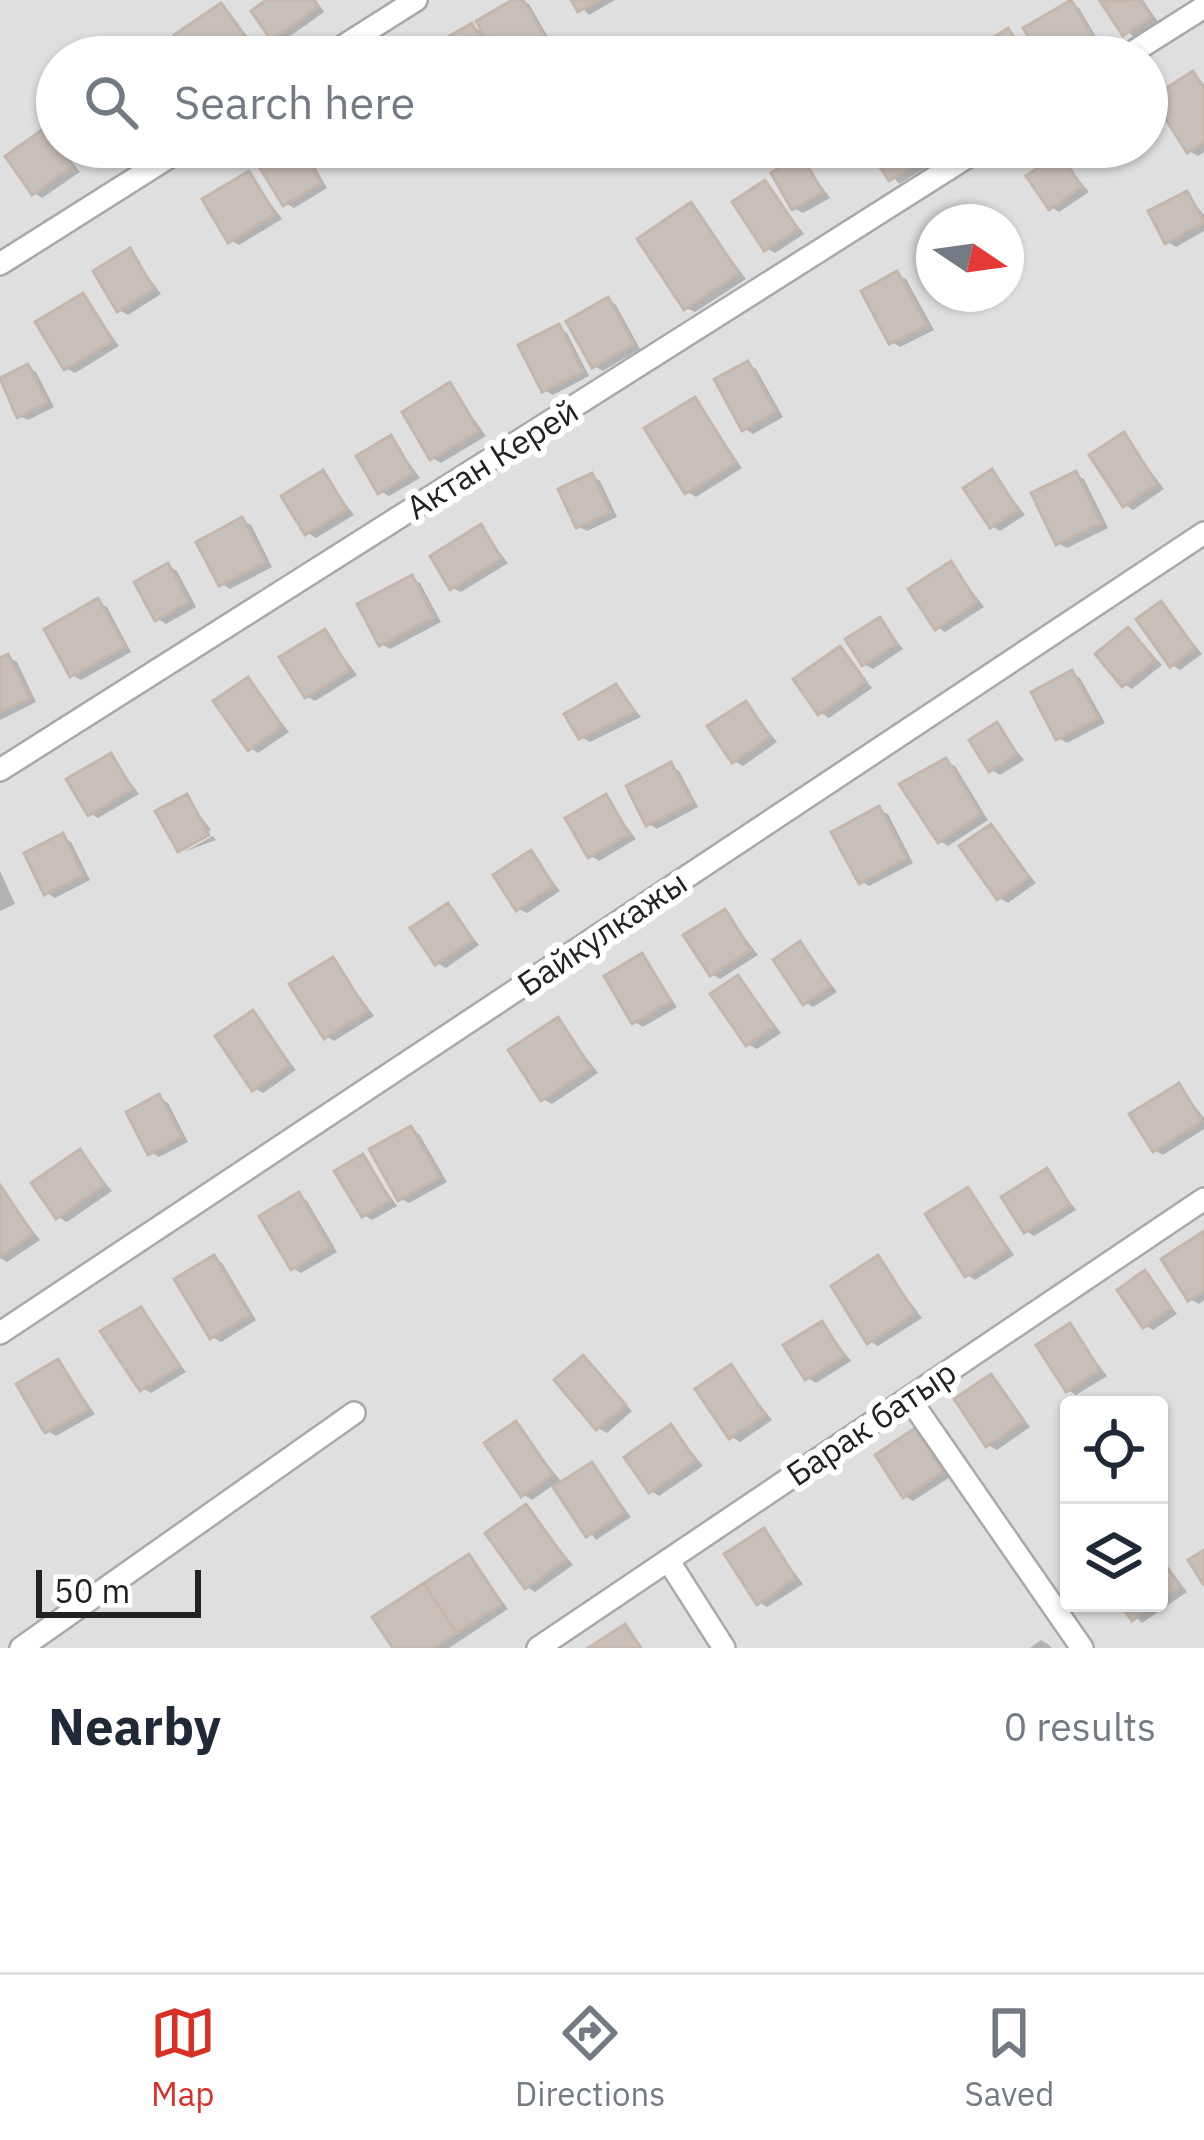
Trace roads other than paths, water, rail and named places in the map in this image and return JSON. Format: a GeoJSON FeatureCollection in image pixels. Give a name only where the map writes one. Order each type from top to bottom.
{"type":"FeatureCollection","features":[{"type":"Feature","properties":{"kind":"street"},"geometry":{"type":"LineString","coordinates":[[359,36],[416,0]]}},
{"type":"Feature","properties":{"kind":"street"},"geometry":{"type":"LineString","coordinates":[[1158,36],[1204,7]]}},
{"type":"Feature","properties":{"kind":"street"},"geometry":{"type":"LineString","coordinates":[[0,264],[152,168]]}},
{"type":"Feature","properties":{"kind":"street","name":"Актан Керей"},"geometry":{"type":"LineString","coordinates":[[0,770],[950,168]]}},
{"type":"Feature","properties":{"kind":"street","name":"Байкулкажы"},"geometry":{"type":"LineString","coordinates":[[0,1333],[1204,533]]}},
{"type":"Feature","properties":{"kind":"street","name":"Барак батыр"},"geometry":{"type":"LineString","coordinates":[[538,1648],[1204,1199]]}},
{"type":"Feature","properties":{"kind":"street"},"geometry":{"type":"LineString","coordinates":[[909,1398],[1082,1648]]}},
{"type":"Feature","properties":{"kind":"street"},"geometry":{"type":"LineString","coordinates":[[21,1648],[354,1413]]}},
{"type":"Feature","properties":{"kind":"street"},"geometry":{"type":"LineString","coordinates":[[668,1560],[724,1648]]}}]}
